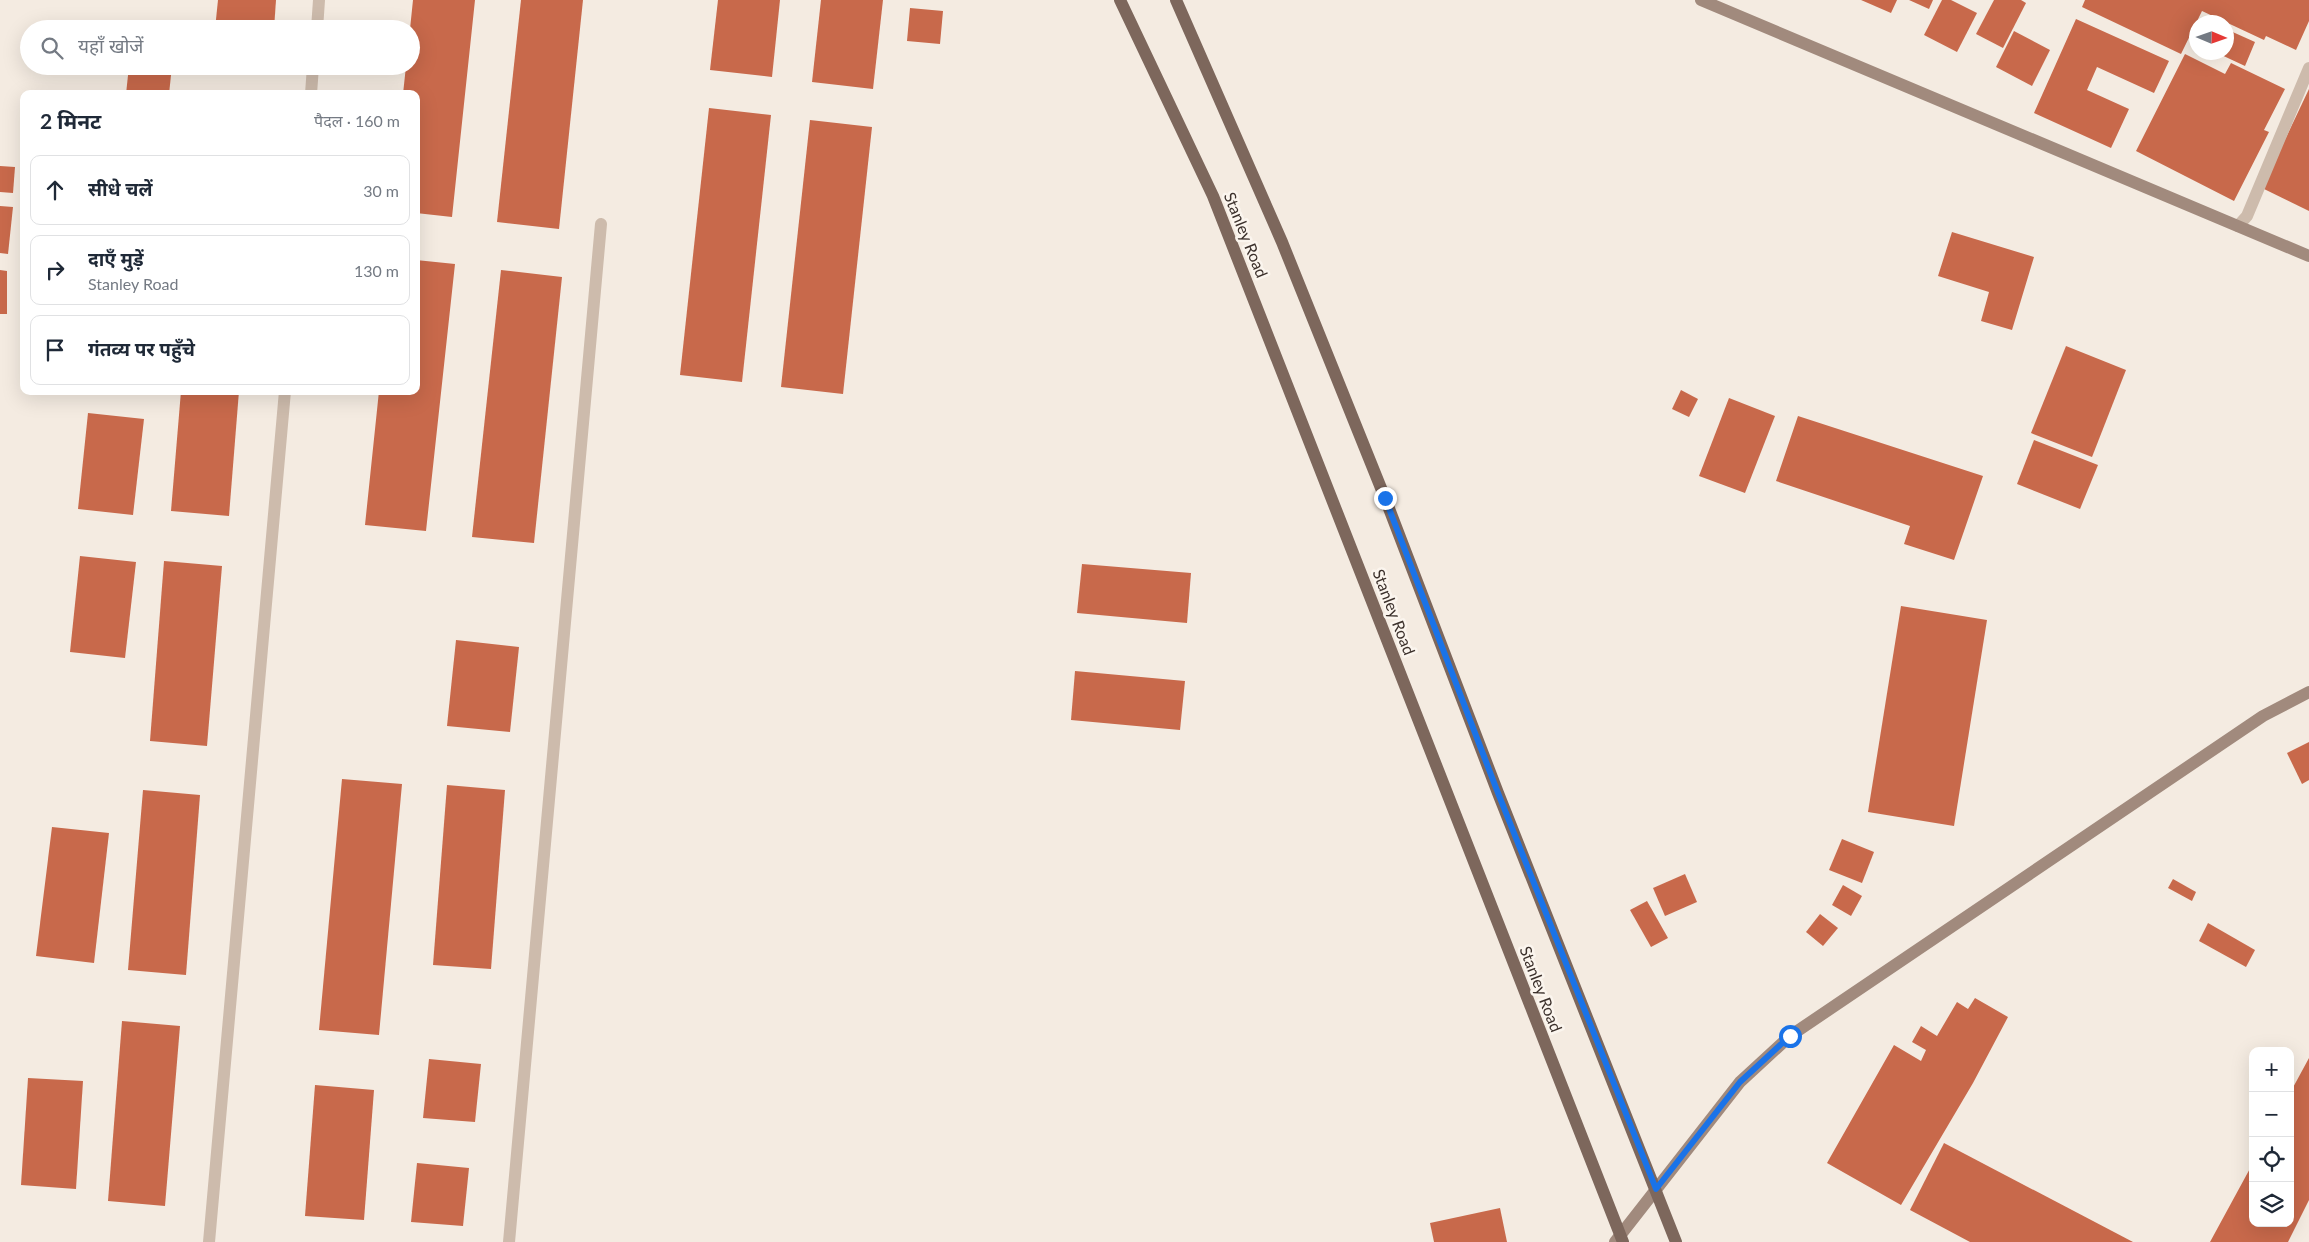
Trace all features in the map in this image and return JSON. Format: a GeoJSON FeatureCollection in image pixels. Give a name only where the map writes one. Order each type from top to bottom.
{"type":"FeatureCollection","features":[{"type":"Feature","properties":{"kind":"main road","name":"Stanley Road"},"geometry":{"type":"LineString","coordinates":[[1120,0],[1213,196],[1619,1240]]}},
{"type":"Feature","properties":{"kind":"main road","name":"Stanley Road"},"geometry":{"type":"LineString","coordinates":[[1176,0],[1285,251],[1676,1242]]}},
{"type":"Feature","properties":{"kind":"street"},"geometry":{"type":"LineString","coordinates":[[318,20],[319,0]]}},
{"type":"Feature","properties":{"kind":"street"},"geometry":{"type":"LineString","coordinates":[[1705,1],[2309,256]]}},
{"type":"Feature","properties":{"kind":"street"},"geometry":{"type":"LineString","coordinates":[[2238,226],[2247,216],[2309,68]]}},
{"type":"Feature","properties":{"kind":"street"},"geometry":{"type":"LineString","coordinates":[[311,90],[312,75]]}},
{"type":"Feature","properties":{"kind":"street"},"geometry":{"type":"LineString","coordinates":[[509,1242],[601,224]]}},
{"type":"Feature","properties":{"kind":"street"},"geometry":{"type":"LineString","coordinates":[[209,1242],[285,395]]}},
{"type":"Feature","properties":{"kind":"street"},"geometry":{"type":"LineString","coordinates":[[1619,1240],[1656,1189],[1740,1082],[1790,1036],[2263,716],[2309,692]]}},
{"type":"Feature","properties":{"kind":"building"},"geometry":{"type":"Polygon","coordinates":[[[218,0],[276,0],[275,20],[216,20],[218,0]]]}},
{"type":"Feature","properties":{"kind":"building"},"geometry":{"type":"Polygon","coordinates":[[[413,0],[475,0],[452,217],[420,213],[420,90],[403,90],[405,75],[420,75],[420,20],[411,20],[413,0]]]}},
{"type":"Feature","properties":{"kind":"building"},"geometry":{"type":"Polygon","coordinates":[[[521,0],[583,0],[559,229],[497,222],[521,0]]]}},
{"type":"Feature","properties":{"kind":"building"},"geometry":{"type":"Polygon","coordinates":[[[718,0],[780,0],[772,77],[710,70],[718,0]]]}},
{"type":"Feature","properties":{"kind":"building"},"geometry":{"type":"Polygon","coordinates":[[[821,0],[883,0],[873,89],[812,82],[821,0]]]}},
{"type":"Feature","properties":{"kind":"building"},"geometry":{"type":"Polygon","coordinates":[[[1861,0],[1897,0],[1891,13],[1861,0]]]}},
{"type":"Feature","properties":{"kind":"building"},"geometry":{"type":"Polygon","coordinates":[[[1909,0],[1933,0],[1929,9],[1909,0]]]}},
{"type":"Feature","properties":{"kind":"building"},"geometry":{"type":"Polygon","coordinates":[[[1942,0],[1951,0],[1977,13],[1957,52],[1924,35],[1942,0]]]}},
{"type":"Feature","properties":{"kind":"building"},"geometry":{"type":"Polygon","coordinates":[[[1994,0],[2021,0],[2026,3],[2003,48],[1976,34],[1994,0]]]}},
{"type":"Feature","properties":{"kind":"building"},"geometry":{"type":"Polygon","coordinates":[[[2085,0],[2309,0],[2309,21],[2296,50],[2266,36],[2264,40],[2234,26],[2234,15],[2211,15],[2202,11],[2200,15],[2189,15],[2189,38],[2181,54],[2082,7],[2085,0]]]}},
{"type":"Feature","properties":{"kind":"building"},"geometry":{"type":"Polygon","coordinates":[[[910,8],[943,11],[940,44],[907,41],[910,8]]]}},
{"type":"Feature","properties":{"kind":"building"},"geometry":{"type":"Polygon","coordinates":[[[2076,19],[2169,61],[2154,93],[2097,67],[2087,90],[2129,109],[2111,148],[2034,113],[2076,19]]]}},
{"type":"Feature","properties":{"kind":"building"},"geometry":{"type":"Polygon","coordinates":[[[2014,31],[2050,50],[2032,86],[1996,67],[2014,31]]]}},
{"type":"Feature","properties":{"kind":"building"},"geometry":{"type":"Polygon","coordinates":[[[2234,33],[2255,42],[2245,66],[2232,60],[2234,60],[2234,33]]]}},
{"type":"Feature","properties":{"kind":"building"},"geometry":{"type":"Polygon","coordinates":[[[2185,54],[2189,56],[2189,60],[2197,60],[2225,74],[2231,63],[2285,89],[2264,130],[2269,132],[2234,201],[2136,151],[2185,54]]]}},
{"type":"Feature","properties":{"kind":"building"},"geometry":{"type":"Polygon","coordinates":[[[128,75],[171,75],[169,90],[126,90],[128,75]]]}},
{"type":"Feature","properties":{"kind":"building"},"geometry":{"type":"Polygon","coordinates":[[[2309,89],[2309,211],[2262,188],[2309,89]]]}},
{"type":"Feature","properties":{"kind":"building"},"geometry":{"type":"Polygon","coordinates":[[[709,108],[771,115],[742,382],[680,375],[709,108]]]}},
{"type":"Feature","properties":{"kind":"building"},"geometry":{"type":"Polygon","coordinates":[[[810,120],[872,127],[843,394],[781,387],[810,120]]]}},
{"type":"Feature","properties":{"kind":"building"},"geometry":{"type":"Polygon","coordinates":[[[0,166],[15,167],[13,193],[0,192],[0,166]]]}},
{"type":"Feature","properties":{"kind":"building"},"geometry":{"type":"Polygon","coordinates":[[[0,206],[13,207],[8,254],[0,253],[0,206]]]}},
{"type":"Feature","properties":{"kind":"building"},"geometry":{"type":"Polygon","coordinates":[[[1952,232],[2034,257],[2012,330],[1981,321],[1989,292],[1938,276],[1952,232]]]}},
{"type":"Feature","properties":{"kind":"building"},"geometry":{"type":"Polygon","coordinates":[[[420,260],[455,264],[426,531],[365,525],[379,395],[420,395],[420,260]]]}},
{"type":"Feature","properties":{"kind":"building"},"geometry":{"type":"Polygon","coordinates":[[[0,270],[7,271],[7,314],[0,314],[0,270]]]}},
{"type":"Feature","properties":{"kind":"building"},"geometry":{"type":"Polygon","coordinates":[[[501,270],[562,277],[534,543],[472,537],[501,270]]]}},
{"type":"Feature","properties":{"kind":"building"},"geometry":{"type":"Polygon","coordinates":[[[2066,346],[2126,370],[2092,457],[2031,433],[2066,346]]]}},
{"type":"Feature","properties":{"kind":"building"},"geometry":{"type":"Polygon","coordinates":[[[1681,390],[1698,399],[1689,417],[1672,409],[1681,390]]]}},
{"type":"Feature","properties":{"kind":"building"},"geometry":{"type":"Polygon","coordinates":[[[181,395],[239,395],[229,516],[171,511],[181,395]]]}},
{"type":"Feature","properties":{"kind":"building"},"geometry":{"type":"Polygon","coordinates":[[[1729,398],[1775,416],[1745,493],[1699,476],[1729,398]]]}},
{"type":"Feature","properties":{"kind":"building"},"geometry":{"type":"Polygon","coordinates":[[[88,413],[144,419],[133,515],[78,509],[88,413]]]}},
{"type":"Feature","properties":{"kind":"building"},"geometry":{"type":"Polygon","coordinates":[[[1798,416],[1983,476],[1954,560],[1904,544],[1910,526],[1776,481],[1798,416]]]}},
{"type":"Feature","properties":{"kind":"building"},"geometry":{"type":"Polygon","coordinates":[[[2034,440],[2098,465],[2080,509],[2017,484],[2034,440]]]}},
{"type":"Feature","properties":{"kind":"building"},"geometry":{"type":"Polygon","coordinates":[[[80,556],[136,562],[125,658],[70,652],[80,556]]]}},
{"type":"Feature","properties":{"kind":"building"},"geometry":{"type":"Polygon","coordinates":[[[164,561],[222,566],[207,746],[150,741],[164,561]]]}},
{"type":"Feature","properties":{"kind":"building"},"geometry":{"type":"Polygon","coordinates":[[[1082,564],[1191,573],[1187,623],[1077,613],[1082,564]]]}},
{"type":"Feature","properties":{"kind":"building"},"geometry":{"type":"Polygon","coordinates":[[[1901,606],[1987,620],[1954,826],[1868,812],[1901,606]]]}},
{"type":"Feature","properties":{"kind":"building"},"geometry":{"type":"Polygon","coordinates":[[[456,640],[519,647],[510,732],[447,726],[456,640]]]}},
{"type":"Feature","properties":{"kind":"building"},"geometry":{"type":"Polygon","coordinates":[[[1075,671],[1185,681],[1180,730],[1071,720],[1075,671]]]}},
{"type":"Feature","properties":{"kind":"building"},"geometry":{"type":"Polygon","coordinates":[[[2309,742],[2309,780],[2302,784],[2287,753],[2309,742]]]}},
{"type":"Feature","properties":{"kind":"building"},"geometry":{"type":"Polygon","coordinates":[[[342,779],[402,784],[379,1035],[319,1030],[342,779]]]}},
{"type":"Feature","properties":{"kind":"building"},"geometry":{"type":"Polygon","coordinates":[[[447,785],[505,790],[491,969],[433,965],[447,785]]]}},
{"type":"Feature","properties":{"kind":"building"},"geometry":{"type":"Polygon","coordinates":[[[143,790],[200,795],[186,975],[128,970],[143,790]]]}},
{"type":"Feature","properties":{"kind":"building"},"geometry":{"type":"Polygon","coordinates":[[[52,827],[109,833],[94,963],[36,956],[52,827]]]}},
{"type":"Feature","properties":{"kind":"building"},"geometry":{"type":"Polygon","coordinates":[[[1842,839],[1874,852],[1862,883],[1829,870],[1842,839]]]}},
{"type":"Feature","properties":{"kind":"building"},"geometry":{"type":"Polygon","coordinates":[[[1685,874],[1697,902],[1665,916],[1653,888],[1685,874]]]}},
{"type":"Feature","properties":{"kind":"building"},"geometry":{"type":"Polygon","coordinates":[[[2173,879],[2196,892],[2192,901],[2168,888],[2173,879]]]}},
{"type":"Feature","properties":{"kind":"building"},"geometry":{"type":"Polygon","coordinates":[[[1843,885],[1862,896],[1851,916],[1832,905],[1843,885]]]}},
{"type":"Feature","properties":{"kind":"building"},"geometry":{"type":"Polygon","coordinates":[[[1647,901],[1668,938],[1651,947],[1630,910],[1647,901]]]}},
{"type":"Feature","properties":{"kind":"building"},"geometry":{"type":"Polygon","coordinates":[[[1820,914],[1838,928],[1823,946],[1806,932],[1820,914]]]}},
{"type":"Feature","properties":{"kind":"building"},"geometry":{"type":"Polygon","coordinates":[[[2208,923],[2255,950],[2246,967],[2199,941],[2208,923]]]}},
{"type":"Feature","properties":{"kind":"building"},"geometry":{"type":"Polygon","coordinates":[[[1975,998],[2008,1017],[1973,1083],[1901,1205],[1827,1163],[1894,1045],[1921,1061],[1926,1050],[1912,1042],[1921,1026],[1937,1036],[1957,1002],[1968,1009],[1975,998]]]}},
{"type":"Feature","properties":{"kind":"building"},"geometry":{"type":"Polygon","coordinates":[[[122,1021],[180,1026],[165,1206],[108,1201],[122,1021]]]}},
{"type":"Feature","properties":{"kind":"building"},"geometry":{"type":"Polygon","coordinates":[[[2309,1058],[2309,1200],[2288,1242],[2210,1242],[2249,1170],[2249,1227],[2294,1227],[2294,1086],[2309,1058]]]}},
{"type":"Feature","properties":{"kind":"building"},"geometry":{"type":"Polygon","coordinates":[[[429,1059],[481,1064],[475,1122],[423,1118],[429,1059]]]}},
{"type":"Feature","properties":{"kind":"building"},"geometry":{"type":"Polygon","coordinates":[[[28,1078],[83,1081],[76,1189],[21,1185],[28,1078]]]}},
{"type":"Feature","properties":{"kind":"building"},"geometry":{"type":"Polygon","coordinates":[[[315,1085],[374,1090],[364,1220],[305,1216],[315,1085]]]}},
{"type":"Feature","properties":{"kind":"building"},"geometry":{"type":"Polygon","coordinates":[[[1944,1143],[2133,1242],[1970,1242],[1910,1210],[1944,1143]]]}},
{"type":"Feature","properties":{"kind":"building"},"geometry":{"type":"Polygon","coordinates":[[[417,1163],[469,1168],[463,1226],[411,1222],[417,1163]]]}},
{"type":"Feature","properties":{"kind":"building"},"geometry":{"type":"Polygon","coordinates":[[[1500,1208],[1507,1242],[1434,1242],[1430,1223],[1500,1208]]]}},
{"type":"Feature","properties":{"kind":"route"},"geometry":{"type":"LineString","coordinates":[[1385,498],[1498,793],[1656,1189],[1740,1082],[1790,1036]]}}]}
